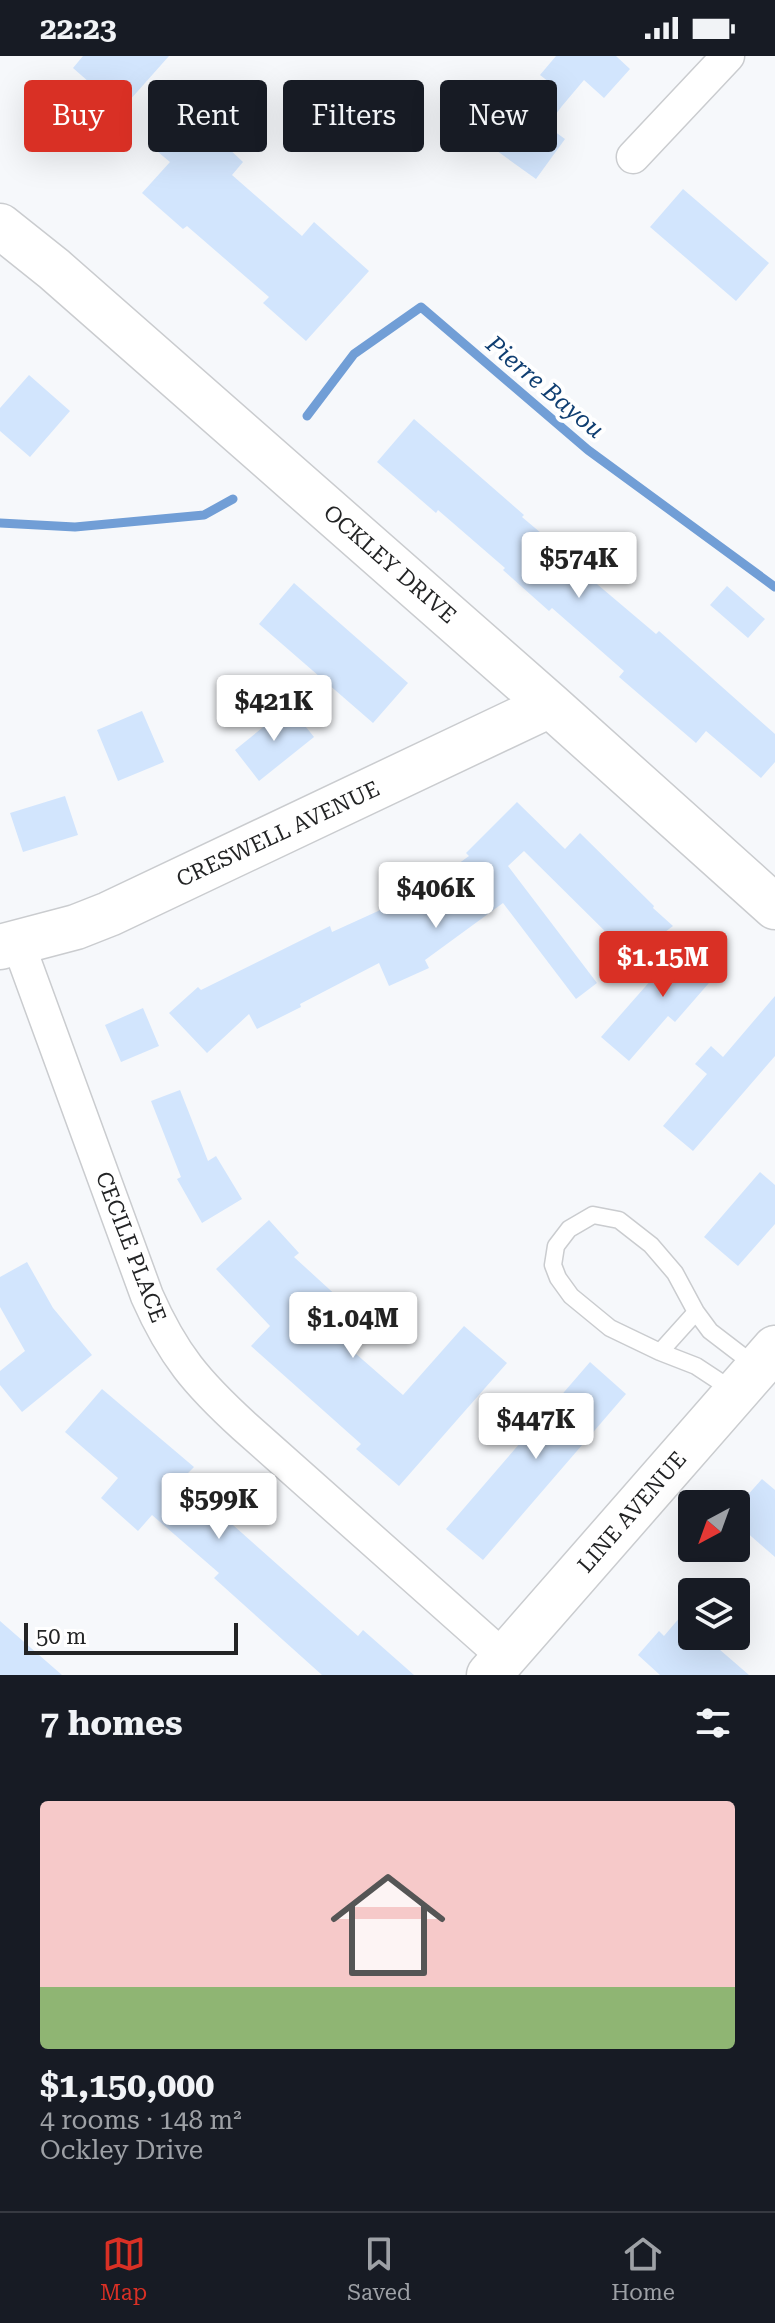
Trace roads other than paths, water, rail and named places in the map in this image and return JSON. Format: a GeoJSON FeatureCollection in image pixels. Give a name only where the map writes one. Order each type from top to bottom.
{"type":"FeatureCollection","features":[{"type":"Feature","properties":{"kind":"street"},"geometry":{"type":"LineString","coordinates":[[633,157],[728,56]]}},
{"type":"Feature","properties":{"kind":"street","name":"OCKLEY DRIVE"},"geometry":{"type":"LineString","coordinates":[[0,226],[54,269],[775,907]]}},
{"type":"Feature","properties":{"kind":"street","name":"CRESWELL AVENUE"},"geometry":{"type":"LineString","coordinates":[[9,945],[76,927],[109,914],[550,705]]}},
{"type":"Feature","properties":{"kind":"street","name":"CECILE PLACE"},"geometry":{"type":"LineString","coordinates":[[9,945],[147,1296],[161,1327],[189,1371],[206,1391],[497,1666]]}},
{"type":"Feature","properties":{"kind":"street","name":"LINE AVENUE"},"geometry":{"type":"LineString","coordinates":[[497,1666],[761,1371]]}},
{"type":"Feature","properties":{"kind":"lane"},"geometry":{"type":"LineString","coordinates":[[593,1215],[619,1220],[651,1245],[675,1273],[710,1331],[761,1371],[696,1366],[610,1328],[571,1296],[558,1278],[553,1265],[556,1246],[569,1229],[593,1215]]}},
{"type":"Feature","properties":{"kind":"lane"},"geometry":{"type":"LineString","coordinates":[[660,1352],[696,1312]]}},
{"type":"Feature","properties":{"kind":"waterway","name":"Pierre Bayou"},"geometry":{"type":"LineString","coordinates":[[307,416],[354,354],[421,307],[588,450],[775,587]]}},
{"type":"Feature","properties":{"kind":"waterway","name":"Pierre Bayou"},"geometry":{"type":"LineString","coordinates":[[0,523],[75,527],[204,515],[233,499]]}}]}
